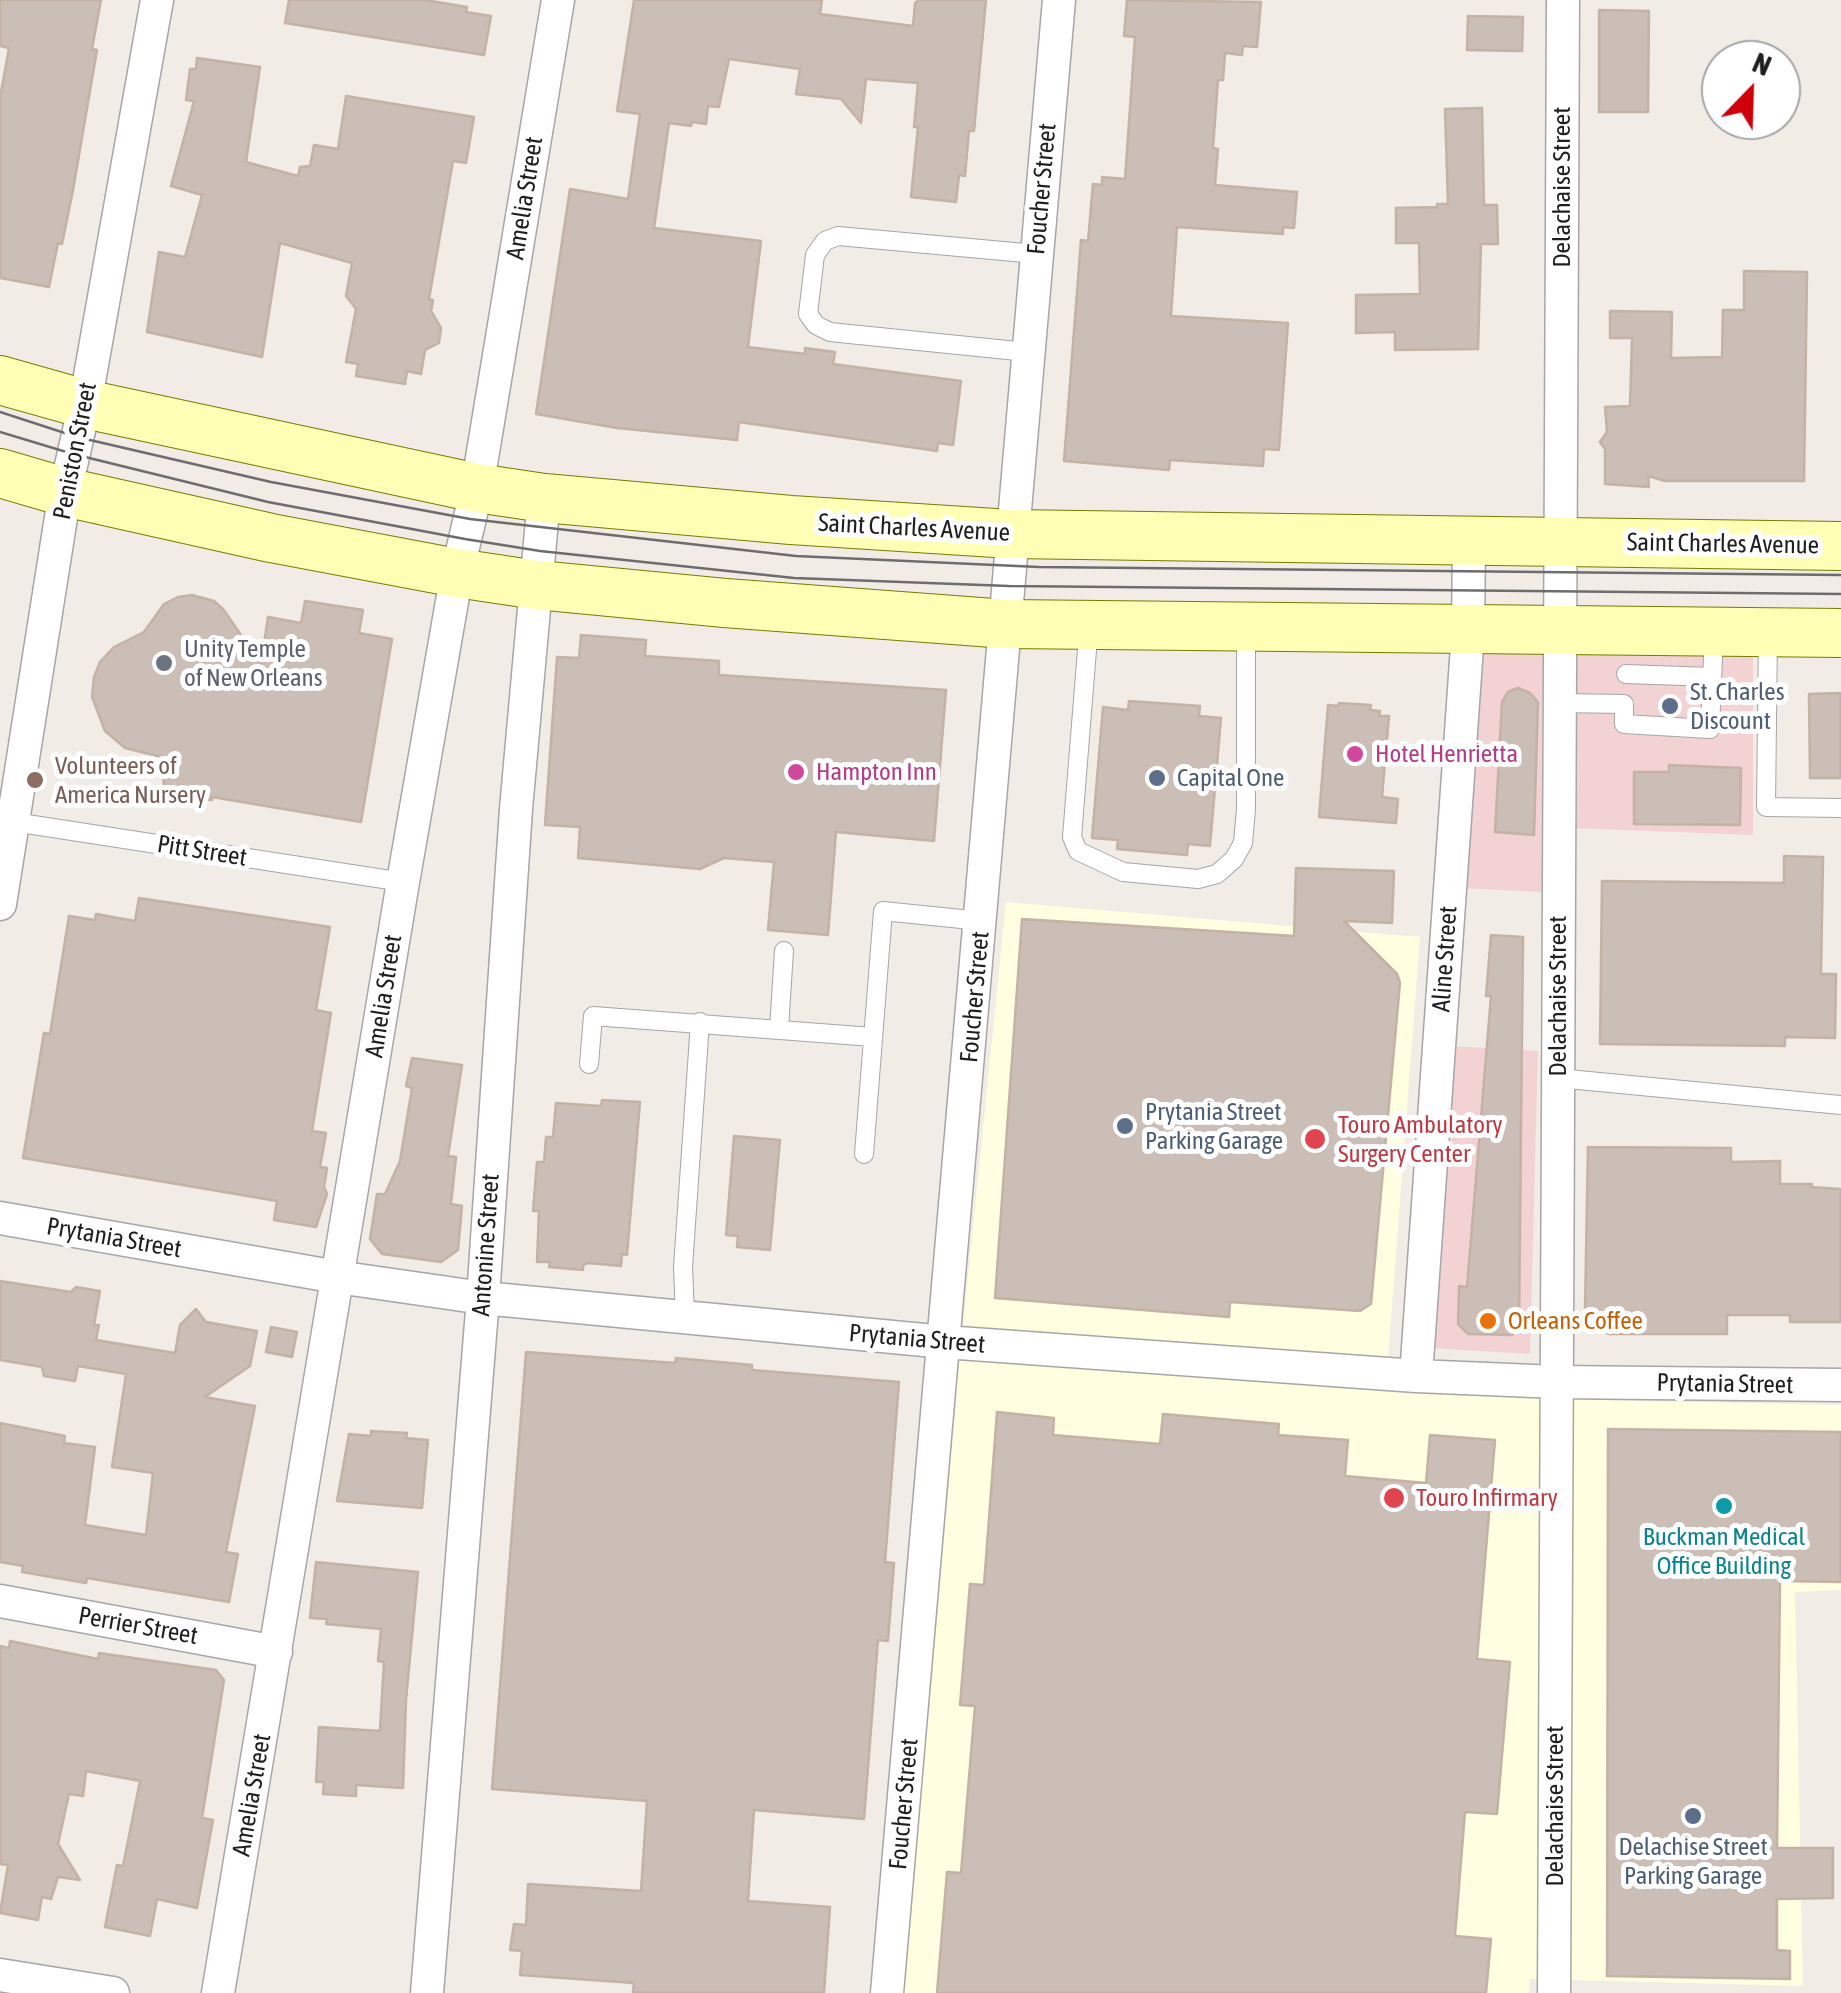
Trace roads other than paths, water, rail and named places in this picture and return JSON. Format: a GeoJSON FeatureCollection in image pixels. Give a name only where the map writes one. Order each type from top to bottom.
{"type":"FeatureCollection","features":[{"type":"Feature","properties":{"kind":"main road","name":"Saint Charles Avenue"},"geometry":{"type":"LineString","coordinates":[[0,380],[85,404],[477,488],[544,498],[1011,534],[1841,546]]}},
{"type":"Feature","properties":{"kind":"main road"},"geometry":{"type":"LineString","coordinates":[[0,473],[65,492],[271,538],[537,585],[1007,624],[1558,632],[1626,654],[1714,655],[1768,633],[1841,634]]}},
{"type":"Feature","properties":{"kind":"street","name":"Peniston Street"},"geometry":{"type":"LineString","coordinates":[[0,904],[7,821],[157,0]]}},
{"type":"Feature","properties":{"kind":"street","name":"Amelia Street"},"geometry":{"type":"LineString","coordinates":[[218,1993],[403,882],[456,573],[477,488],[558,0]]}},
{"type":"Feature","properties":{"kind":"street","name":"Foucher Street"},"geometry":{"type":"LineString","coordinates":[[887,1993],[1059,0]]}},
{"type":"Feature","properties":{"kind":"street","name":"Delachaise Street"},"geometry":{"type":"LineString","coordinates":[[1554,1993],[1564,0]]}},
{"type":"Feature","properties":{"kind":"street","name":"Antonine Street"},"geometry":{"type":"LineString","coordinates":[[427,1993],[483,1298],[516,809],[544,498]]}},
{"type":"Feature","properties":{"kind":"street","name":"Aline Street"},"geometry":{"type":"LineString","coordinates":[[1416,1376],[1468,632],[1469,542]]}},
{"type":"Feature","properties":{"kind":"street","name":"Prytania Street"},"geometry":{"type":"LineString","coordinates":[[0,1218],[337,1277],[483,1298],[945,1342],[1416,1376],[1557,1382],[1841,1385]]}},
{"type":"Feature","properties":{"kind":"street","name":"Perrier Street"},"geometry":{"type":"LineString","coordinates":[[0,1601],[276,1652]]}},
{"type":"Feature","properties":{"kind":"street"},"geometry":{"type":"LineString","coordinates":[[0,1975],[112,1993]]}},
{"type":"Feature","properties":{"kind":"lane"},"geometry":{"type":"LineString","coordinates":[[1027,352],[830,332],[816,326],[808,314],[815,254],[825,241],[838,236],[1036,254]]}},
{"type":"Feature","properties":{"kind":"lane"},"geometry":{"type":"LineString","coordinates":[[1089,625],[1072,837],[1078,851],[1123,872],[1198,878],[1217,874],[1234,859],[1243,844],[1246,628]]}},
{"type":"Feature","properties":{"kind":"lane"},"geometry":{"type":"LineString","coordinates":[[1768,633],[1766,807],[1841,808]]}},
{"type":"Feature","properties":{"kind":"lane"},"geometry":{"type":"LineString","coordinates":[[1626,654],[1624,724],[1710,729],[1714,655]]}},
{"type":"Feature","properties":{"kind":"lane"},"geometry":{"type":"LineString","coordinates":[[1558,702],[1624,704]]}},
{"type":"Feature","properties":{"kind":"lane","name":"Pitt Street"},"geometry":{"type":"LineString","coordinates":[[7,821],[403,882]]}},
{"type":"Feature","properties":{"kind":"lane"},"geometry":{"type":"LineString","coordinates":[[864,1154],[882,911],[981,921]]}},
{"type":"Feature","properties":{"kind":"lane"},"geometry":{"type":"LineString","coordinates":[[779,1029],[784,951]]}},
{"type":"Feature","properties":{"kind":"lane"},"geometry":{"type":"LineString","coordinates":[[589,1064],[593,1016],[873,1037]]}},
{"type":"Feature","properties":{"kind":"lane"},"geometry":{"type":"LineString","coordinates":[[685,1318],[683,1268],[700,1022]]}},
{"type":"Feature","properties":{"kind":"lane"},"geometry":{"type":"LineString","coordinates":[[1557,1078],[1841,1105]]}},
{"type":"Feature","properties":{"kind":"tram line"},"geometry":{"type":"LineString","coordinates":[[0,412],[77,437],[271,482],[470,519],[796,556],[1039,567],[1841,575]]}},
{"type":"Feature","properties":{"kind":"tram line"},"geometry":{"type":"LineString","coordinates":[[0,432],[268,502],[465,539],[540,551],[794,578],[1009,586],[1841,594]]}},
{"type":"Feature","properties":{"kind":"place","name":"Unity Temple of New Orleans"},"geometry":{"type":"Point","coordinates":[164,663]}},
{"type":"Feature","properties":{"kind":"place","name":"St. Charles Discount"},"geometry":{"type":"Point","coordinates":[1670,706]}},
{"type":"Feature","properties":{"kind":"place","name":"Hotel Henrietta"},"geometry":{"type":"Point","coordinates":[1355,754]}},
{"type":"Feature","properties":{"kind":"place","name":"Hampton Inn"},"geometry":{"type":"Point","coordinates":[796,772]}},
{"type":"Feature","properties":{"kind":"place","name":"Capital One"},"geometry":{"type":"Point","coordinates":[1157,778]}},
{"type":"Feature","properties":{"kind":"place","name":"Volunteers of America Nursery"},"geometry":{"type":"Point","coordinates":[35,780]}},
{"type":"Feature","properties":{"kind":"place","name":"Prytania Street Parking Garage"},"geometry":{"type":"Point","coordinates":[1125,1126]}},
{"type":"Feature","properties":{"kind":"place","name":"Touro Ambulatory Surgery Center"},"geometry":{"type":"Point","coordinates":[1315,1139]}},
{"type":"Feature","properties":{"kind":"place","name":"Orleans Coffee"},"geometry":{"type":"Point","coordinates":[1488,1321]}},
{"type":"Feature","properties":{"kind":"place","name":"Touro Infirmary"},"geometry":{"type":"Point","coordinates":[1394,1498]}},
{"type":"Feature","properties":{"kind":"place","name":"Buckman Medical Office Building"},"geometry":{"type":"Point","coordinates":[1724,1506]}},
{"type":"Feature","properties":{"kind":"place","name":"Delachise Street Parking Garage"},"geometry":{"type":"Point","coordinates":[1693,1816]}}]}
